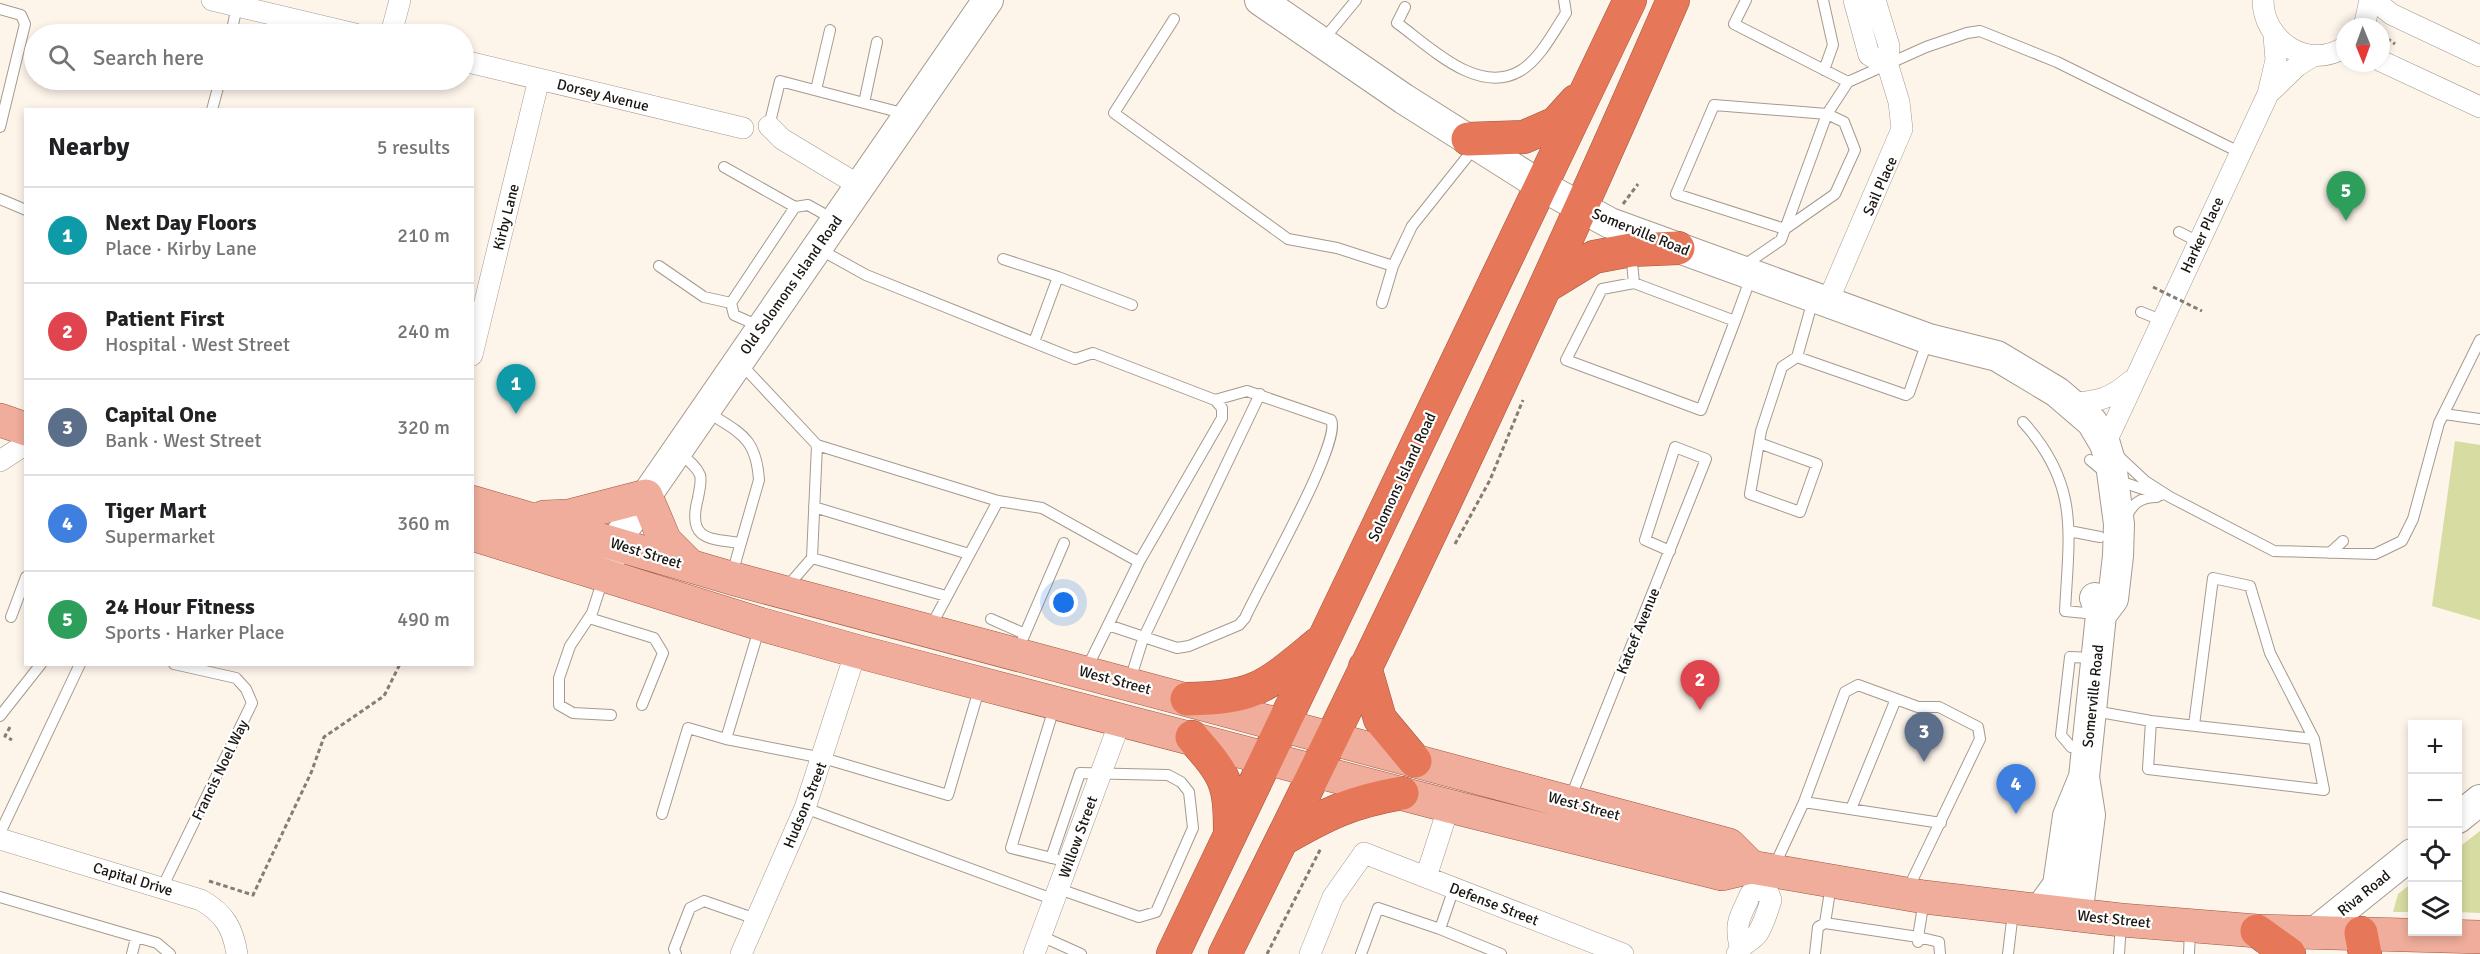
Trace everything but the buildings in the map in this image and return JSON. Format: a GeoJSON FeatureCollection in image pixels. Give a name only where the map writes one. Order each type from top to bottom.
{"type":"FeatureCollection","features":[{"type":"Feature","properties":{"kind":"highway","name":"Solomons Island Road"},"geometry":{"type":"LineString","coordinates":[[1173,954],[1630,0]]}},
{"type":"Feature","properties":{"kind":"highway"},"geometry":{"type":"LineString","coordinates":[[1225,954],[1283,839],[1545,287],[1673,0]]}},
{"type":"Feature","properties":{"kind":"highway"},"geometry":{"type":"LineString","coordinates":[[1473,142],[1524,137],[1556,123],[1587,88]]}},
{"type":"Feature","properties":{"kind":"highway"},"geometry":{"type":"LineString","coordinates":[[1545,287],[1594,256],[1631,250],[1678,248]]}},
{"type":"Feature","properties":{"kind":"highway"},"geometry":{"type":"LineString","coordinates":[[1187,699],[1224,699],[1263,687],[1325,639]]}},
{"type":"Feature","properties":{"kind":"highway"},"geometry":{"type":"LineString","coordinates":[[1365,668],[1380,719],[1415,761]]}},
{"type":"Feature","properties":{"kind":"highway"},"geometry":{"type":"LineString","coordinates":[[1192,737],[1218,766],[1225,780],[1230,796],[1230,837]]}},
{"type":"Feature","properties":{"kind":"highway"},"geometry":{"type":"LineString","coordinates":[[1283,839],[1341,808],[1362,801],[1402,794]]}},
{"type":"Feature","properties":{"kind":"highway"},"geometry":{"type":"LineString","coordinates":[[2258,931],[2289,954]]}},
{"type":"Feature","properties":{"kind":"main road"},"geometry":{"type":"LineString","coordinates":[[0,420],[24,428]]}},
{"type":"Feature","properties":{"kind":"main road"},"geometry":{"type":"LineString","coordinates":[[531,518],[569,516],[646,496],[665,541],[689,565]]}},
{"type":"Feature","properties":{"kind":"main road","name":"West Street"},"geometry":{"type":"LineString","coordinates":[[474,503],[731,578],[929,631],[1020,644],[1085,672],[1729,845],[1763,875]]}},
{"type":"Feature","properties":{"kind":"main road","name":"West Street"},"geometry":{"type":"LineString","coordinates":[[474,535],[760,624],[856,651],[1192,737],[1402,794],[1722,874],[1763,875],[2026,910],[2121,920],[2190,940],[2258,931],[2315,932],[2361,947],[2480,937]]}},
{"type":"Feature","properties":{"kind":"main road"},"geometry":{"type":"LineString","coordinates":[[856,651],[870,636],[929,631]]}},
{"type":"Feature","properties":{"kind":"street"},"geometry":{"type":"LineString","coordinates":[[212,0],[313,24]]}},
{"type":"Feature","properties":{"kind":"street"},"geometry":{"type":"LineString","coordinates":[[394,24],[400,0]]}},
{"type":"Feature","properties":{"kind":"street","name":"Old Solomons Island Road"},"geometry":{"type":"LineString","coordinates":[[604,576],[615,543],[646,496],[988,0]]}},
{"type":"Feature","properties":{"kind":"street","name":"Somerville Road"},"geometry":{"type":"LineString","coordinates":[[1260,0],[1321,43],[1540,185],[1610,223],[1929,339],[1997,356],[2063,398],[2066,420],[2098,452],[2113,479],[2109,537],[2113,599],[2101,615],[2086,763],[2090,814],[2077,916]]}},
{"type":"Feature","properties":{"kind":"street"},"geometry":{"type":"LineString","coordinates":[[1854,0],[1869,55],[1888,66]]}},
{"type":"Feature","properties":{"kind":"street","name":"Sail Place"},"geometry":{"type":"LineString","coordinates":[[1821,299],[1902,129],[1899,102],[1888,66],[1889,46],[1875,0]]}},
{"type":"Feature","properties":{"kind":"street"},"geometry":{"type":"LineString","coordinates":[[2367,18],[2372,0],[2391,14],[2480,56]]}},
{"type":"Feature","properties":{"kind":"street"},"geometry":{"type":"LineString","coordinates":[[2259,3],[2274,36],[2285,46],[2313,56],[2336,51]]}},
{"type":"Feature","properties":{"kind":"street","name":"Harker Place"},"geometry":{"type":"LineString","coordinates":[[2098,452],[2268,94],[2276,60],[2274,36]]}},
{"type":"Feature","properties":{"kind":"street","name":"Harker Place"},"geometry":{"type":"LineString","coordinates":[[2268,94],[2294,68],[2313,56]]}},
{"type":"Feature","properties":{"kind":"street","name":"Dorsey Avenue"},"geometry":{"type":"LineString","coordinates":[[474,63],[743,128]]}},
{"type":"Feature","properties":{"kind":"street"},"geometry":{"type":"LineString","coordinates":[[2390,65],[2480,107]]}},
{"type":"Feature","properties":{"kind":"street","name":"Kirby Lane"},"geometry":{"type":"LineString","coordinates":[[474,347],[539,79]]}},
{"type":"Feature","properties":{"kind":"street"},"geometry":{"type":"LineString","coordinates":[[769,126],[782,139],[860,186]]}},
{"type":"Feature","properties":{"kind":"street","name":"Harker Place"},"geometry":{"type":"LineString","coordinates":[[2063,398],[2100,401],[2115,395],[2135,376]]}},
{"type":"Feature","properties":{"kind":"street"},"geometry":{"type":"LineString","coordinates":[[0,461],[24,445]]}},
{"type":"Feature","properties":{"kind":"street","name":"Somerville Road"},"geometry":{"type":"LineString","coordinates":[[2098,452],[2102,522],[2109,537]]}},
{"type":"Feature","properties":{"kind":"street","name":"Hudson Street"},"geometry":{"type":"LineString","coordinates":[[741,954],[805,808],[824,758],[856,651]]}},
{"type":"Feature","properties":{"kind":"street","name":"Willow Street"},"geometry":{"type":"LineString","coordinates":[[1037,945],[1057,895],[1060,861],[1100,774],[1121,719]]}},
{"type":"Feature","properties":{"kind":"street","name":"Somerville Road"},"geometry":{"type":"LineString","coordinates":[[2026,910],[2058,885],[2068,816],[2086,763]]}},
{"type":"Feature","properties":{"kind":"street"},"geometry":{"type":"LineString","coordinates":[[2462,814],[2480,800]]}},
{"type":"Feature","properties":{"kind":"street"},"geometry":{"type":"LineString","coordinates":[[1426,877],[1449,806]]}},
{"type":"Feature","properties":{"kind":"street"},"geometry":{"type":"LineString","coordinates":[[2462,836],[2480,822]]}},
{"type":"Feature","properties":{"kind":"street","name":"Capital Drive"},"geometry":{"type":"LineString","coordinates":[[0,839],[201,900],[220,913],[232,930],[237,954]]}},
{"type":"Feature","properties":{"kind":"street","name":"Defense Street"},"geometry":{"type":"LineString","coordinates":[[1310,954],[1333,897],[1364,853],[1454,888],[1586,947],[1623,954]]}},
{"type":"Feature","properties":{"kind":"street","name":"Riva Road"},"geometry":{"type":"LineString","coordinates":[[2315,932],[2408,857]]}},
{"type":"Feature","properties":{"kind":"street"},"geometry":{"type":"LineString","coordinates":[[1738,950],[1736,927],[1751,892],[1763,875]]}},
{"type":"Feature","properties":{"kind":"street","name":"Riva Road"},"geometry":{"type":"LineString","coordinates":[[2361,947],[2381,900],[2408,879]]}},
{"type":"Feature","properties":{"kind":"lane"},"geometry":{"type":"LineString","coordinates":[[1321,43],[1356,0]]}},
{"type":"Feature","properties":{"kind":"lane"},"geometry":{"type":"LineString","coordinates":[[1405,7],[1397,23],[1458,67],[1484,77],[1499,77],[1519,71],[1542,50],[1566,13],[1564,0]]}},
{"type":"Feature","properties":{"kind":"lane"},"geometry":{"type":"LineString","coordinates":[[1746,0],[1734,24],[1848,82]]}},
{"type":"Feature","properties":{"kind":"lane"},"geometry":{"type":"LineString","coordinates":[[1823,0],[1833,45],[1824,70]]}},
{"type":"Feature","properties":{"kind":"lane"},"geometry":{"type":"LineString","coordinates":[[233,24],[237,6]]}},
{"type":"Feature","properties":{"kind":"lane"},"geometry":{"type":"LineString","coordinates":[[0,9],[21,15],[25,24]]}},
{"type":"Feature","properties":{"kind":"lane"},"geometry":{"type":"LineString","coordinates":[[1174,19],[1114,112],[1288,238],[1337,248],[1393,266]]}},
{"type":"Feature","properties":{"kind":"lane"},"geometry":{"type":"LineString","coordinates":[[0,127],[24,28]]}},
{"type":"Feature","properties":{"kind":"lane"},"geometry":{"type":"LineString","coordinates":[[816,90],[830,30]]}},
{"type":"Feature","properties":{"kind":"lane"},"geometry":{"type":"LineString","coordinates":[[1735,321],[1634,283],[1602,289],[1566,360],[1701,410],[1735,321],[1745,272],[1781,240],[1827,114],[1848,82],[1926,47],[1967,33],[1980,31],[2057,62],[2241,153]]}},
{"type":"Feature","properties":{"kind":"lane"},"geometry":{"type":"LineString","coordinates":[[864,103],[877,42]]}},
{"type":"Feature","properties":{"kind":"lane"},"geometry":{"type":"LineString","coordinates":[[769,126],[780,81],[909,115]]}},
{"type":"Feature","properties":{"kind":"lane"},"geometry":{"type":"LineString","coordinates":[[213,108],[217,90]]}},
{"type":"Feature","properties":{"kind":"lane"},"geometry":{"type":"LineString","coordinates":[[1714,105],[1827,114],[1844,122],[1855,150],[1835,194],[1785,229],[1676,194],[1714,105]]}},
{"type":"Feature","properties":{"kind":"lane"},"geometry":{"type":"LineString","coordinates":[[1382,303],[1393,266],[1412,226],[1473,142]]}},
{"type":"Feature","properties":{"kind":"lane"},"geometry":{"type":"LineString","coordinates":[[724,167],[795,207],[808,205],[836,220]]}},
{"type":"Feature","properties":{"kind":"lane"},"geometry":{"type":"LineString","coordinates":[[0,199],[24,209]]}},
{"type":"Feature","properties":{"kind":"lane"},"geometry":{"type":"LineString","coordinates":[[762,327],[734,315],[731,303],[795,207]]}},
{"type":"Feature","properties":{"kind":"lane"},"geometry":{"type":"LineString","coordinates":[[2179,232],[2199,242]]}},
{"type":"Feature","properties":{"kind":"lane"},"geometry":{"type":"LineString","coordinates":[[817,247],[866,275],[1075,359],[1093,353],[1215,400],[1221,408],[1222,418],[1139,562],[1085,672]]}},
{"type":"Feature","properties":{"kind":"lane"},"geometry":{"type":"LineString","coordinates":[[1631,250],[1634,283]]}},
{"type":"Feature","properties":{"kind":"lane"},"geometry":{"type":"LineString","coordinates":[[1004,259],[1132,305]]}},
{"type":"Feature","properties":{"kind":"lane"},"geometry":{"type":"LineString","coordinates":[[660,266],[704,297],[731,303]]}},
{"type":"Feature","properties":{"kind":"lane"},"geometry":{"type":"LineString","coordinates":[[1034,342],[1058,277]]}},
{"type":"Feature","properties":{"kind":"lane"},"geometry":{"type":"LineString","coordinates":[[1759,443],[1817,464],[1800,512],[1750,494],[1759,443],[1782,367],[1797,357],[1821,299]]}},
{"type":"Feature","properties":{"kind":"lane"},"geometry":{"type":"LineString","coordinates":[[2141,312],[2162,320]]}},
{"type":"Feature","properties":{"kind":"lane"},"geometry":{"type":"LineString","coordinates":[[1797,357],[1906,395],[1909,393],[1929,339]]}},
{"type":"Feature","properties":{"kind":"lane"},"geometry":{"type":"LineString","coordinates":[[2098,452],[2169,497],[2274,551],[2375,554],[2403,541],[2414,519],[2439,423],[2480,340]]}},
{"type":"Feature","properties":{"kind":"lane"},"geometry":{"type":"LineString","coordinates":[[739,361],[817,445],[998,501],[1042,508],[1139,562]]}},
{"type":"Feature","properties":{"kind":"lane"},"geometry":{"type":"LineString","coordinates":[[1108,625],[1143,639],[1176,648],[1190,646],[1239,624],[1245,618],[1317,477],[1334,427],[1331,420],[1247,391],[1215,400]]}},
{"type":"Feature","properties":{"kind":"lane"},"geometry":{"type":"LineString","coordinates":[[1129,683],[1143,639],[1260,394]]}},
{"type":"Feature","properties":{"kind":"lane"},"geometry":{"type":"LineString","coordinates":[[705,411],[748,439],[756,459],[759,480],[731,578]]}},
{"type":"Feature","properties":{"kind":"lane"},"geometry":{"type":"LineString","coordinates":[[2444,414],[2480,419]]}},
{"type":"Feature","properties":{"kind":"lane"},"geometry":{"type":"LineString","coordinates":[[2023,422],[2040,441],[2055,466],[2065,494],[2069,531],[2065,611],[2101,615]]}},
{"type":"Feature","properties":{"kind":"lane"},"geometry":{"type":"LineString","coordinates":[[783,592],[812,558],[817,445]]}},
{"type":"Feature","properties":{"kind":"lane","name":"Katcef Avenue"},"geometry":{"type":"LineString","coordinates":[[1569,802],[1670,551],[1706,459],[1675,447],[1645,540],[1670,551]]}},
{"type":"Feature","properties":{"kind":"lane"},"geometry":{"type":"LineString","coordinates":[[677,451],[693,464],[700,475],[701,486],[693,517],[699,531],[706,537],[741,543]]}},
{"type":"Feature","properties":{"kind":"lane"},"geometry":{"type":"LineString","coordinates":[[2113,479],[2169,497]]}},
{"type":"Feature","properties":{"kind":"lane"},"geometry":{"type":"LineString","coordinates":[[2069,531],[2109,537],[2132,505],[2151,497],[2169,497]]}},
{"type":"Feature","properties":{"kind":"lane"},"geometry":{"type":"LineString","coordinates":[[929,631],[998,501]]}},
{"type":"Feature","properties":{"kind":"lane"},"geometry":{"type":"LineString","coordinates":[[814,507],[969,554]]}},
{"type":"Feature","properties":{"kind":"lane"},"geometry":{"type":"LineString","coordinates":[[2330,553],[2343,541]]}},
{"type":"Feature","properties":{"kind":"lane"},"geometry":{"type":"LineString","coordinates":[[991,619],[1020,644],[1064,543]]}},
{"type":"Feature","properties":{"kind":"lane"},"geometry":{"type":"LineString","coordinates":[[812,558],[946,596]]}},
{"type":"Feature","properties":{"kind":"lane"},"geometry":{"type":"LineString","coordinates":[[604,576],[589,618],[570,646],[559,678],[559,705],[573,713],[611,716]]}},
{"type":"Feature","properties":{"kind":"lane"},"geometry":{"type":"LineString","coordinates":[[2151,721],[2148,769],[2324,790],[2314,739],[2270,653],[2250,586],[2213,578],[2194,725]]}},
{"type":"Feature","properties":{"kind":"lane"},"geometry":{"type":"LineString","coordinates":[[10,617],[24,582]]}},
{"type":"Feature","properties":{"kind":"lane"},"geometry":{"type":"LineString","coordinates":[[589,618],[654,638],[663,653],[642,705]]}},
{"type":"Feature","properties":{"kind":"lane"},"geometry":{"type":"LineString","coordinates":[[726,739],[760,624]]}},
{"type":"Feature","properties":{"kind":"lane"},"geometry":{"type":"LineString","coordinates":[[2086,763],[2061,735],[2070,657],[2097,658]]}},
{"type":"Feature","properties":{"kind":"lane"},"geometry":{"type":"LineString","coordinates":[[0,716],[39,666]]}},
{"type":"Feature","properties":{"kind":"lane"},"geometry":{"type":"LineString","coordinates":[[0,833],[79,666]]}},
{"type":"Feature","properties":{"kind":"lane","name":"Francis Noel Way"},"geometry":{"type":"LineString","coordinates":[[162,888],[252,703],[246,689],[236,678],[183,666]]}},
{"type":"Feature","properties":{"kind":"lane"},"geometry":{"type":"LineString","coordinates":[[662,814],[688,728],[726,739],[824,758],[948,795],[981,683]]}},
{"type":"Feature","properties":{"kind":"lane"},"geometry":{"type":"LineString","coordinates":[[1763,875],[1804,802],[1845,692],[1858,685],[1918,707],[1939,707],[1978,727],[1980,740],[1941,823],[1915,896],[1918,940]]}},
{"type":"Feature","properties":{"kind":"lane"},"geometry":{"type":"LineString","coordinates":[[1851,809],[1896,699]]}},
{"type":"Feature","properties":{"kind":"lane"},"geometry":{"type":"LineString","coordinates":[[1056,702],[1011,848],[1060,861]]}},
{"type":"Feature","properties":{"kind":"lane"},"geometry":{"type":"LineString","coordinates":[[2091,711],[2151,721],[2314,739]]}},
{"type":"Feature","properties":{"kind":"lane"},"geometry":{"type":"LineString","coordinates":[[805,808],[1057,895],[1139,916],[1156,912],[1193,828],[1189,792],[1181,782],[1168,776],[1100,774]]}},
{"type":"Feature","properties":{"kind":"lane"},"geometry":{"type":"LineString","coordinates":[[1804,802],[1941,823]]}},
{"type":"Feature","properties":{"kind":"lane"},"geometry":{"type":"LineString","coordinates":[[1825,923],[1831,883]]}},
{"type":"Feature","properties":{"kind":"lane"},"geometry":{"type":"LineString","coordinates":[[1440,929],[1454,888]]}},
{"type":"Feature","properties":{"kind":"lane"},"geometry":{"type":"LineString","coordinates":[[0,897],[157,943],[170,954]]}},
{"type":"Feature","properties":{"kind":"lane"},"geometry":{"type":"LineString","coordinates":[[676,954],[674,949],[690,908],[704,901],[756,919]]}},
{"type":"Feature","properties":{"kind":"lane"},"geometry":{"type":"LineString","coordinates":[[1361,954],[1378,908],[1440,929],[1501,954]]}},
{"type":"Feature","properties":{"kind":"lane"},"geometry":{"type":"LineString","coordinates":[[2008,954],[2026,910]]}},
{"type":"Feature","properties":{"kind":"lane"},"geometry":{"type":"LineString","coordinates":[[2120,954],[2121,920]]}},
{"type":"Feature","properties":{"kind":"lane"},"geometry":{"type":"LineString","coordinates":[[1815,954],[1818,927],[1825,923],[1846,929],[1939,942],[1940,954]]}},
{"type":"Feature","properties":{"kind":"lane"},"geometry":{"type":"LineString","coordinates":[[132,954],[136,938]]}},
{"type":"Feature","properties":{"kind":"lane"},"geometry":{"type":"LineString","coordinates":[[1037,945],[1081,954]]}},
{"type":"Feature","properties":{"kind":"path"},"geometry":{"type":"LineString","coordinates":[[2153,287],[2202,311]]}},
{"type":"Feature","properties":{"kind":"path"},"geometry":{"type":"LineString","coordinates":[[207,880],[253,895],[310,773],[324,736],[384,696],[399,666]]}},
{"type":"Feature","properties":{"kind":"path"},"geometry":{"type":"LineString","coordinates":[[1267,954],[1323,846]]}},
{"type":"Feature","properties":{"kind":"green space"},"geometry":{"type":"Polygon","coordinates":[[[2455,441],[2480,445],[2480,620],[2432,606],[2455,441]]]}},
{"type":"Feature","properties":{"kind":"green space"},"geometry":{"type":"Polygon","coordinates":[[[2480,831],[2480,913],[2462,912],[2462,845],[2480,831]]]}},
{"type":"Feature","properties":{"kind":"green space"},"geometry":{"type":"Polygon","coordinates":[[[2408,886],[2408,912],[2393,912],[2398,894],[2408,886]]]}},
{"type":"Feature","properties":{"kind":"place","name":"24 Hour Fitness"},"geometry":{"type":"Point","coordinates":[2346,221]}},
{"type":"Feature","properties":{"kind":"place","name":"Next Day Floors"},"geometry":{"type":"Point","coordinates":[516,414]}},
{"type":"Feature","properties":{"kind":"place","name":"Patient First"},"geometry":{"type":"Point","coordinates":[1700,710]}},
{"type":"Feature","properties":{"kind":"place","name":"Capital One"},"geometry":{"type":"Point","coordinates":[1924,762]}},
{"type":"Feature","properties":{"kind":"place","name":"Tiger Mart"},"geometry":{"type":"Point","coordinates":[2016,814]}}]}
